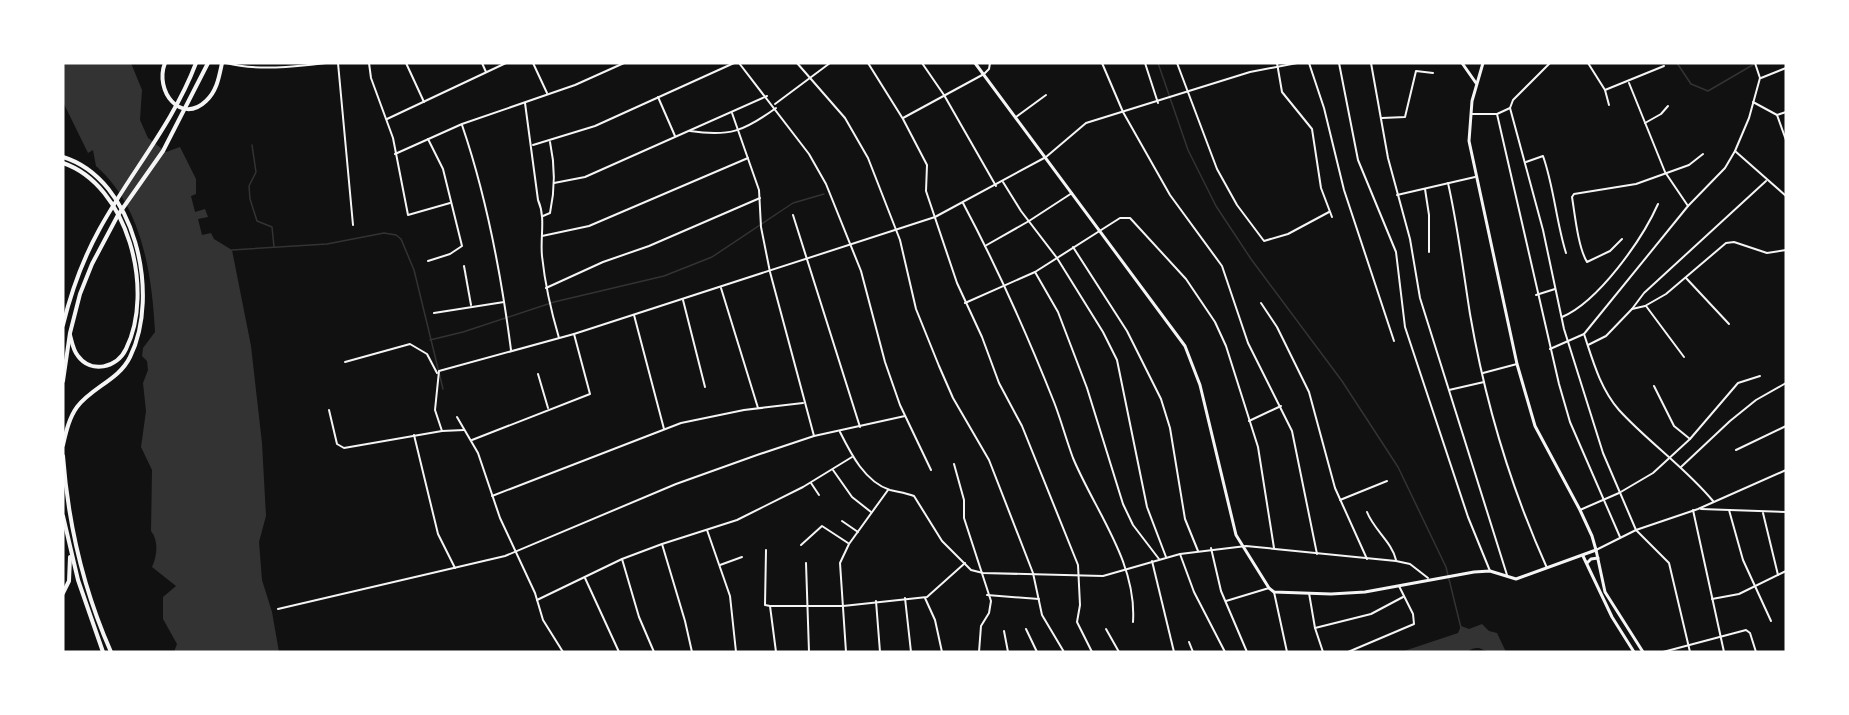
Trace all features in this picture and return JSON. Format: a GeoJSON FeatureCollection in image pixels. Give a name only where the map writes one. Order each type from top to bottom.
{"type":"FeatureCollection","features":[{"type":"Feature","properties":{"kind":"main road"},"geometry":{"type":"LineString","coordinates":[[165,63],[161,72],[163,92],[172,101],[188,108],[206,102],[214,91],[224,63]]}},
{"type":"Feature","properties":{"kind":"main road"},"geometry":{"type":"LineString","coordinates":[[63,325],[78,273],[100,229],[179,104],[196,63]]}},
{"type":"Feature","properties":{"kind":"main road"},"geometry":{"type":"LineString","coordinates":[[63,381],[70,333],[83,285],[108,233],[163,151],[202,79],[208,63]]}},
{"type":"Feature","properties":{"kind":"main road"},"geometry":{"type":"LineString","coordinates":[[975,63],[1185,346],[1202,395],[1236,535],[1246,546],[1269,588],[1275,592],[1365,592],[1428,578],[1490,571],[1516,579],[1583,556],[1595,548]]}},
{"type":"Feature","properties":{"kind":"main road"},"geometry":{"type":"LineString","coordinates":[[1462,63],[1476,83]]}},
{"type":"Feature","properties":{"kind":"main road"},"geometry":{"type":"LineString","coordinates":[[1483,63],[1476,83],[1469,141],[1517,364],[1535,426],[1580,510],[1595,548],[1605,592],[1643,652]]}},
{"type":"Feature","properties":{"kind":"main road"},"geometry":{"type":"LineString","coordinates":[[63,157],[84,167],[109,188],[126,216],[134,237],[142,286],[142,312],[131,355],[119,373],[78,406],[63,445]]}},
{"type":"Feature","properties":{"kind":"main road"},"geometry":{"type":"LineString","coordinates":[[63,163],[84,174],[109,199],[128,237],[136,279],[137,305],[127,349],[115,363],[99,367],[84,363],[74,350],[70,333]]}},
{"type":"Feature","properties":{"kind":"main road"},"geometry":{"type":"LineString","coordinates":[[63,456],[69,510],[78,550],[111,652]]}},
{"type":"Feature","properties":{"kind":"main road"},"geometry":{"type":"LineString","coordinates":[[63,516],[90,618],[103,652]]}},
{"type":"Feature","properties":{"kind":"main road"},"geometry":{"type":"LineString","coordinates":[[63,593],[69,581],[70,548]]}},
{"type":"Feature","properties":{"kind":"main road"},"geometry":{"type":"LineString","coordinates":[[1583,556],[1612,616],[1634,652]]}},
{"type":"Feature","properties":{"kind":"main road"},"geometry":{"type":"LineString","coordinates":[[1586,564],[1591,559],[1598,558]]}},
{"type":"Feature","properties":{"kind":"street"},"geometry":{"type":"LineString","coordinates":[[224,63],[240,67],[326,63]]}},
{"type":"Feature","properties":{"kind":"street"},"geometry":{"type":"LineString","coordinates":[[338,63],[353,225]]}},
{"type":"Feature","properties":{"kind":"street"},"geometry":{"type":"LineString","coordinates":[[369,63],[371,78],[387,119],[409,216],[450,203]]}},
{"type":"Feature","properties":{"kind":"street"},"geometry":{"type":"LineString","coordinates":[[406,63],[424,102]]}},
{"type":"Feature","properties":{"kind":"street"},"geometry":{"type":"LineString","coordinates":[[482,63],[486,72]]}},
{"type":"Feature","properties":{"kind":"street"},"geometry":{"type":"LineString","coordinates":[[387,119],[506,63]]}},
{"type":"Feature","properties":{"kind":"street"},"geometry":{"type":"LineString","coordinates":[[533,63],[547,94]]}},
{"type":"Feature","properties":{"kind":"street"},"geometry":{"type":"LineString","coordinates":[[395,154],[462,123],[525,104],[624,63]]}},
{"type":"Feature","properties":{"kind":"street"},"geometry":{"type":"LineString","coordinates":[[533,145],[550,142],[594,126],[734,63]]}},
{"type":"Feature","properties":{"kind":"street"},"geometry":{"type":"LineString","coordinates":[[740,63],[809,154],[826,184],[851,245],[885,362],[905,416],[931,470]]}},
{"type":"Feature","properties":{"kind":"street"},"geometry":{"type":"LineString","coordinates":[[743,67],[748,63]]}},
{"type":"Feature","properties":{"kind":"street"},"geometry":{"type":"LineString","coordinates":[[797,63],[844,118],[868,158],[896,229],[916,309],[931,347],[953,398],[989,460],[1033,573],[1042,615],[1064,652]]}},
{"type":"Feature","properties":{"kind":"street"},"geometry":{"type":"LineString","coordinates":[[690,131],[712,134],[740,132],[830,63]]}},
{"type":"Feature","properties":{"kind":"street"},"geometry":{"type":"LineString","coordinates":[[868,63],[903,119],[927,165],[925,184],[965,303],[1022,426],[1072,549],[1079,574],[1077,622],[1092,652]]}},
{"type":"Feature","properties":{"kind":"street"},"geometry":{"type":"LineString","coordinates":[[922,63],[944,95],[996,186]]}},
{"type":"Feature","properties":{"kind":"street"},"geometry":{"type":"LineString","coordinates":[[903,119],[984,74],[989,69],[990,63]]}},
{"type":"Feature","properties":{"kind":"street"},"geometry":{"type":"LineString","coordinates":[[1145,63],[1160,102]]}},
{"type":"Feature","properties":{"kind":"street"},"geometry":{"type":"LineString","coordinates":[[1177,63],[1186,93],[1230,194],[1264,241],[1288,234],[1329,212]]}},
{"type":"Feature","properties":{"kind":"street"},"geometry":{"type":"LineString","coordinates":[[438,372],[574,334],[935,217],[963,204],[1046,157],[1086,123],[1277,64],[1297,63]]}},
{"type":"Feature","properties":{"kind":"street"},"geometry":{"type":"LineString","coordinates":[[1309,63],[1324,108],[1344,190],[1394,341]]}},
{"type":"Feature","properties":{"kind":"street"},"geometry":{"type":"LineString","coordinates":[[1339,63],[1358,160],[1396,252],[1405,327],[1468,517],[1490,571]]}},
{"type":"Feature","properties":{"kind":"street"},"geometry":{"type":"LineString","coordinates":[[1371,63],[1397,195],[1410,239],[1420,298],[1507,575]]}},
{"type":"Feature","properties":{"kind":"street"},"geometry":{"type":"LineString","coordinates":[[1550,63],[1513,100],[1510,108],[1526,162],[1562,317],[1603,453],[1636,530],[1669,563],[1690,652]]}},
{"type":"Feature","properties":{"kind":"street"},"geometry":{"type":"LineString","coordinates":[[1588,63],[1605,90],[1609,105]]}},
{"type":"Feature","properties":{"kind":"street"},"geometry":{"type":"LineString","coordinates":[[1550,349],[1584,334],[1688,206],[1725,168],[1735,151],[1754,102],[1760,78],[1755,63]]}},
{"type":"Feature","properties":{"kind":"street"},"geometry":{"type":"LineString","coordinates":[[1103,64],[1123,112],[1170,195],[1222,266],[1248,343],[1292,431],[1317,554]]}},
{"type":"Feature","properties":{"kind":"street"},"geometry":{"type":"LineString","coordinates":[[1277,64],[1282,92],[1312,129],[1321,188],[1332,217]]}},
{"type":"Feature","properties":{"kind":"street"},"geometry":{"type":"LineString","coordinates":[[1605,90],[1629,83],[1664,66]]}},
{"type":"Feature","properties":{"kind":"street"},"geometry":{"type":"LineString","coordinates":[[1760,78],[1786,68]]}},
{"type":"Feature","properties":{"kind":"street"},"geometry":{"type":"LineString","coordinates":[[1382,118],[1405,117],[1416,71],[1432,73]]}},
{"type":"Feature","properties":{"kind":"street"},"geometry":{"type":"LineString","coordinates":[[1629,83],[1665,172],[1688,206]]}},
{"type":"Feature","properties":{"kind":"street"},"geometry":{"type":"LineString","coordinates":[[1016,117],[1046,95]]}},
{"type":"Feature","properties":{"kind":"street"},"geometry":{"type":"LineString","coordinates":[[658,96],[675,136]]}},
{"type":"Feature","properties":{"kind":"street"},"geometry":{"type":"LineString","coordinates":[[554,183],[585,177],[767,96]]}},
{"type":"Feature","properties":{"kind":"street"},"geometry":{"type":"LineString","coordinates":[[1754,102],[1777,115],[1786,140]]}},
{"type":"Feature","properties":{"kind":"street"},"geometry":{"type":"LineString","coordinates":[[525,104],[533,145],[538,201],[543,216],[542,236],[546,288],[559,338]]}},
{"type":"Feature","properties":{"kind":"street"},"geometry":{"type":"LineString","coordinates":[[1645,123],[1657,118],[1668,106]]}},
{"type":"Feature","properties":{"kind":"street"},"geometry":{"type":"LineString","coordinates":[[1471,114],[1497,114],[1510,108]]}},
{"type":"Feature","properties":{"kind":"street"},"geometry":{"type":"LineString","coordinates":[[732,112],[760,198],[761,227],[770,272],[803,403],[814,436]]}},
{"type":"Feature","properties":{"kind":"street"},"geometry":{"type":"LineString","coordinates":[[1777,115],[1786,112]]}},
{"type":"Feature","properties":{"kind":"street"},"geometry":{"type":"LineString","coordinates":[[1497,114],[1536,295],[1570,422],[1620,537]]}},
{"type":"Feature","properties":{"kind":"street"},"geometry":{"type":"LineString","coordinates":[[462,123],[480,179],[495,243],[511,350]]}},
{"type":"Feature","properties":{"kind":"street"},"geometry":{"type":"LineString","coordinates":[[428,139],[443,169],[461,248],[428,261]]}},
{"type":"Feature","properties":{"kind":"street"},"geometry":{"type":"LineString","coordinates":[[543,216],[550,213],[554,183],[550,142]]}},
{"type":"Feature","properties":{"kind":"street"},"geometry":{"type":"LineString","coordinates":[[1735,151],[1766,181],[1786,196]]}},
{"type":"Feature","properties":{"kind":"street"},"geometry":{"type":"LineString","coordinates":[[1622,239],[1610,251],[1587,262],[1583,254],[1572,197],[1582,192],[1636,184],[1689,165],[1703,154]]}},
{"type":"Feature","properties":{"kind":"street"},"geometry":{"type":"LineString","coordinates":[[1526,162],[1543,156],[1549,172],[1557,222],[1566,252]]}},
{"type":"Feature","properties":{"kind":"street"},"geometry":{"type":"LineString","coordinates":[[542,236],[589,226],[748,158]]}},
{"type":"Feature","properties":{"kind":"street"},"geometry":{"type":"LineString","coordinates":[[1397,195],[1475,177]]}},
{"type":"Feature","properties":{"kind":"street"},"geometry":{"type":"LineString","coordinates":[[1588,345],[1606,336],[1644,293],[1766,181]]}},
{"type":"Feature","properties":{"kind":"street"},"geometry":{"type":"LineString","coordinates":[[1003,182],[1057,258],[1103,332],[1117,360],[1147,507],[1166,557]]}},
{"type":"Feature","properties":{"kind":"street"},"geometry":{"type":"LineString","coordinates":[[1448,183],[1458,227],[1470,314],[1484,382],[1515,487],[1547,568]]}},
{"type":"Feature","properties":{"kind":"street"},"geometry":{"type":"LineString","coordinates":[[1425,188],[1429,252]]}},
{"type":"Feature","properties":{"kind":"street"},"geometry":{"type":"LineString","coordinates":[[985,246],[1029,221],[1072,192]]}},
{"type":"Feature","properties":{"kind":"street"},"geometry":{"type":"LineString","coordinates":[[546,288],[603,262],[648,246],[760,198]]}},
{"type":"Feature","properties":{"kind":"street"},"geometry":{"type":"LineString","coordinates":[[963,204],[985,246],[1055,404],[1072,456],[1126,571],[1134,604],[1133,622]]}},
{"type":"Feature","properties":{"kind":"street"},"geometry":{"type":"LineString","coordinates":[[1562,317],[1580,307],[1615,272],[1642,235],[1658,204]]}},
{"type":"Feature","properties":{"kind":"street"},"geometry":{"type":"LineString","coordinates":[[793,215],[860,428]]}},
{"type":"Feature","properties":{"kind":"street"},"geometry":{"type":"LineString","coordinates":[[965,303],[1035,272],[1100,229],[1120,219],[1130,218],[1186,279],[1215,322],[1226,346],[1258,447],[1274,548]]}},
{"type":"Feature","properties":{"kind":"street"},"geometry":{"type":"LineString","coordinates":[[1632,309],[1645,306],[1686,278],[1721,246],[1734,242],[1767,253],[1786,250]]}},
{"type":"Feature","properties":{"kind":"street"},"geometry":{"type":"LineString","coordinates":[[1073,247],[1127,331],[1161,399],[1170,428],[1185,519],[1198,551]]}},
{"type":"Feature","properties":{"kind":"street"},"geometry":{"type":"LineString","coordinates":[[464,266],[471,305]]}},
{"type":"Feature","properties":{"kind":"street"},"geometry":{"type":"LineString","coordinates":[[1035,272],[1058,312],[1087,388],[1123,504],[1133,525],[1159,559]]}},
{"type":"Feature","properties":{"kind":"street"},"geometry":{"type":"LineString","coordinates":[[1686,278],[1729,324]]}},
{"type":"Feature","properties":{"kind":"street"},"geometry":{"type":"LineString","coordinates":[[721,287],[758,408]]}},
{"type":"Feature","properties":{"kind":"street"},"geometry":{"type":"LineString","coordinates":[[1536,295],[1555,289]]}},
{"type":"Feature","properties":{"kind":"street"},"geometry":{"type":"LineString","coordinates":[[683,300],[705,387]]}},
{"type":"Feature","properties":{"kind":"street"},"geometry":{"type":"LineString","coordinates":[[434,313],[471,305],[504,302]]}},
{"type":"Feature","properties":{"kind":"street"},"geometry":{"type":"LineString","coordinates":[[1261,303],[1293,356],[1309,392],[1340,501],[1367,559]]}},
{"type":"Feature","properties":{"kind":"street"},"geometry":{"type":"LineString","coordinates":[[1645,306],[1684,357]]}},
{"type":"Feature","properties":{"kind":"street"},"geometry":{"type":"LineString","coordinates":[[634,315],[664,429]]}},
{"type":"Feature","properties":{"kind":"street"},"geometry":{"type":"LineString","coordinates":[[471,440],[548,408],[587,396],[590,391],[574,334]]}},
{"type":"Feature","properties":{"kind":"street"},"geometry":{"type":"LineString","coordinates":[[1584,334],[1599,378],[1619,410],[1713,501]]}},
{"type":"Feature","properties":{"kind":"street"},"geometry":{"type":"LineString","coordinates":[[345,362],[410,344],[427,354],[438,372],[435,410],[442,431]]}},
{"type":"Feature","properties":{"kind":"street"},"geometry":{"type":"LineString","coordinates":[[1483,373],[1517,364]]}},
{"type":"Feature","properties":{"kind":"street"},"geometry":{"type":"LineString","coordinates":[[538,374],[548,408]]}},
{"type":"Feature","properties":{"kind":"street"},"geometry":{"type":"LineString","coordinates":[[1580,510],[1619,493],[1671,459],[1738,383],[1761,376]]}},
{"type":"Feature","properties":{"kind":"street"},"geometry":{"type":"LineString","coordinates":[[1449,390],[1484,382]]}},
{"type":"Feature","properties":{"kind":"street"},"geometry":{"type":"LineString","coordinates":[[1680,467],[1756,400],[1786,383]]}},
{"type":"Feature","properties":{"kind":"street"},"geometry":{"type":"LineString","coordinates":[[1654,386],[1674,426],[1690,438]]}},
{"type":"Feature","properties":{"kind":"street"},"geometry":{"type":"LineString","coordinates":[[492,496],[664,429],[702,417],[803,403]]}},
{"type":"Feature","properties":{"kind":"street"},"geometry":{"type":"LineString","coordinates":[[1249,421],[1281,406]]}},
{"type":"Feature","properties":{"kind":"street"},"geometry":{"type":"LineString","coordinates":[[329,410],[337,444],[344,448],[414,435],[464,430]]}},
{"type":"Feature","properties":{"kind":"street"},"geometry":{"type":"LineString","coordinates":[[278,609],[515,553],[676,484],[814,436],[860,428],[905,416]]}},
{"type":"Feature","properties":{"kind":"street"},"geometry":{"type":"LineString","coordinates":[[457,417],[471,440],[515,553],[537,600],[543,620],[563,652]]}},
{"type":"Feature","properties":{"kind":"street"},"geometry":{"type":"LineString","coordinates":[[1737,450],[1786,426]]}},
{"type":"Feature","properties":{"kind":"street"},"geometry":{"type":"LineString","coordinates":[[840,432],[852,457],[866,473],[888,489],[914,496],[942,541],[971,570],[983,573],[1103,576],[1180,554],[1210,548],[1246,546],[1396,561],[1410,564],[1428,578]]}},
{"type":"Feature","properties":{"kind":"street"},"geometry":{"type":"LineString","coordinates":[[414,435],[438,534],[455,568]]}},
{"type":"Feature","properties":{"kind":"street"},"geometry":{"type":"LineString","coordinates":[[537,600],[662,544],[738,520],[811,483],[852,457]]}},
{"type":"Feature","properties":{"kind":"street"},"geometry":{"type":"LineString","coordinates":[[954,464],[964,500],[964,518],[983,573],[987,595],[991,601],[989,613],[981,626],[979,652]]}},
{"type":"Feature","properties":{"kind":"street"},"geometry":{"type":"LineString","coordinates":[[1698,509],[1786,470]]}},
{"type":"Feature","properties":{"kind":"street"},"geometry":{"type":"LineString","coordinates":[[832,471],[852,497],[871,512]]}},
{"type":"Feature","properties":{"kind":"street"},"geometry":{"type":"LineString","coordinates":[[1340,501],[1387,481]]}},
{"type":"Feature","properties":{"kind":"street"},"geometry":{"type":"LineString","coordinates":[[811,483],[819,495]]}},
{"type":"Feature","properties":{"kind":"street"},"geometry":{"type":"LineString","coordinates":[[846,652],[839,568],[849,544],[888,489]]}},
{"type":"Feature","properties":{"kind":"street"},"geometry":{"type":"LineString","coordinates":[[1595,548],[1636,530],[1698,509],[1786,512]]}},
{"type":"Feature","properties":{"kind":"street"},"geometry":{"type":"LineString","coordinates":[[1693,510],[1724,652]]}},
{"type":"Feature","properties":{"kind":"street"},"geometry":{"type":"LineString","coordinates":[[1729,510],[1743,560],[1771,621]]}},
{"type":"Feature","properties":{"kind":"street"},"geometry":{"type":"LineString","coordinates":[[1367,512],[1373,527],[1394,552],[1396,561]]}},
{"type":"Feature","properties":{"kind":"street"},"geometry":{"type":"LineString","coordinates":[[1763,513],[1778,575]]}},
{"type":"Feature","properties":{"kind":"street"},"geometry":{"type":"LineString","coordinates":[[842,521],[858,532]]}},
{"type":"Feature","properties":{"kind":"street"},"geometry":{"type":"LineString","coordinates":[[801,545],[822,526],[849,544]]}},
{"type":"Feature","properties":{"kind":"street"},"geometry":{"type":"LineString","coordinates":[[707,530],[720,565],[734,616],[736,652]]}},
{"type":"Feature","properties":{"kind":"street"},"geometry":{"type":"LineString","coordinates":[[662,544],[692,652]]}},
{"type":"Feature","properties":{"kind":"street"},"geometry":{"type":"LineString","coordinates":[[1210,548],[1226,601],[1247,652]]}},
{"type":"Feature","properties":{"kind":"street"},"geometry":{"type":"LineString","coordinates":[[766,550],[765,605],[770,606],[806,604],[843,606],[925,597],[965,563]]}},
{"type":"Feature","properties":{"kind":"street"},"geometry":{"type":"LineString","coordinates":[[1180,554],[1194,592],[1224,652]]}},
{"type":"Feature","properties":{"kind":"street"},"geometry":{"type":"LineString","coordinates":[[720,565],[742,557]]}},
{"type":"Feature","properties":{"kind":"street"},"geometry":{"type":"LineString","coordinates":[[622,560],[639,617],[654,652]]}},
{"type":"Feature","properties":{"kind":"street"},"geometry":{"type":"LineString","coordinates":[[1152,561],[1174,652]]}},
{"type":"Feature","properties":{"kind":"street"},"geometry":{"type":"LineString","coordinates":[[806,563],[809,652]]}},
{"type":"Feature","properties":{"kind":"street"},"geometry":{"type":"LineString","coordinates":[[1712,599],[1739,594],[1786,571]]}},
{"type":"Feature","properties":{"kind":"street"},"geometry":{"type":"LineString","coordinates":[[585,578],[619,652]]}},
{"type":"Feature","properties":{"kind":"street"},"geometry":{"type":"LineString","coordinates":[[1348,652],[1414,624],[1413,614],[1398,585]]}},
{"type":"Feature","properties":{"kind":"street"},"geometry":{"type":"LineString","coordinates":[[1226,601],[1269,588]]}},
{"type":"Feature","properties":{"kind":"street"},"geometry":{"type":"LineString","coordinates":[[1275,592],[1287,652]]}},
{"type":"Feature","properties":{"kind":"street"},"geometry":{"type":"LineString","coordinates":[[1309,593],[1315,628],[1323,652]]}},
{"type":"Feature","properties":{"kind":"street"},"geometry":{"type":"LineString","coordinates":[[987,595],[1039,598]]}},
{"type":"Feature","properties":{"kind":"street"},"geometry":{"type":"LineString","coordinates":[[925,597],[935,620],[942,652]]}},
{"type":"Feature","properties":{"kind":"street"},"geometry":{"type":"LineString","coordinates":[[1315,628],[1371,614],[1404,597]]}},
{"type":"Feature","properties":{"kind":"street"},"geometry":{"type":"LineString","coordinates":[[905,598],[911,652]]}},
{"type":"Feature","properties":{"kind":"street"},"geometry":{"type":"LineString","coordinates":[[876,601],[880,652]]}},
{"type":"Feature","properties":{"kind":"street"},"geometry":{"type":"LineString","coordinates":[[770,606],[776,652]]}},
{"type":"Feature","properties":{"kind":"street"},"geometry":{"type":"LineString","coordinates":[[1026,629],[1037,652]]}},
{"type":"Feature","properties":{"kind":"street"},"geometry":{"type":"LineString","coordinates":[[1106,629],[1119,652]]}},
{"type":"Feature","properties":{"kind":"street"},"geometry":{"type":"LineString","coordinates":[[1663,652],[1746,630],[1750,633],[1756,652]]}},
{"type":"Feature","properties":{"kind":"street"},"geometry":{"type":"LineString","coordinates":[[1004,631],[1008,652]]}},
{"type":"Feature","properties":{"kind":"street"},"geometry":{"type":"LineString","coordinates":[[1189,642],[1193,652]]}},
{"type":"Feature","properties":{"kind":"shaded area"},"geometry":{"type":"Polygon","coordinates":[[[63,63],[131,63],[142,90],[140,120],[148,138],[166,152],[180,147],[196,179],[196,194],[191,196],[195,212],[205,209],[208,217],[198,219],[202,235],[211,233],[214,239],[232,250],[251,346],[262,443],[266,516],[259,542],[262,580],[272,612],[279,652],[174,652],[177,644],[163,619],[163,597],[176,586],[152,567],[156,549],[154,535],[151,531],[152,470],[141,447],[146,411],[143,383],[148,370],[147,361],[142,356],[143,348],[155,332],[147,265],[142,242],[124,201],[112,182],[96,166],[93,150],[88,153],[63,102],[63,63]]]}},
{"type":"Feature","properties":{"kind":"shaded area"},"geometry":{"type":"Polygon","coordinates":[[[1482,624],[1489,631],[1497,633],[1506,652],[1492,652],[1476,648],[1467,652],[1401,652],[1458,633],[1461,626],[1469,629],[1482,624]]]}},
{"type":"Feature","properties":{"kind":"waterway"},"geometry":{"type":"LineString","coordinates":[[1158,63],[1188,150],[1216,206],[1251,259],[1342,381],[1398,467],[1446,567],[1461,628]]}},
{"type":"Feature","properties":{"kind":"waterway"},"geometry":{"type":"LineString","coordinates":[[1677,63],[1691,84],[1708,91],[1756,63]]}},
{"type":"Feature","properties":{"kind":"waterway"},"geometry":{"type":"LineString","coordinates":[[252,145],[256,172],[249,186],[250,199],[257,221],[272,227],[274,247]]}},
{"type":"Feature","properties":{"kind":"waterway"},"geometry":{"type":"LineString","coordinates":[[430,340],[463,332],[554,302],[664,276],[712,257],[793,203],[824,194]]}},
{"type":"Feature","properties":{"kind":"waterway"},"geometry":{"type":"LineString","coordinates":[[232,250],[327,244],[384,233],[396,235],[401,239],[414,270],[443,389]]}}]}
